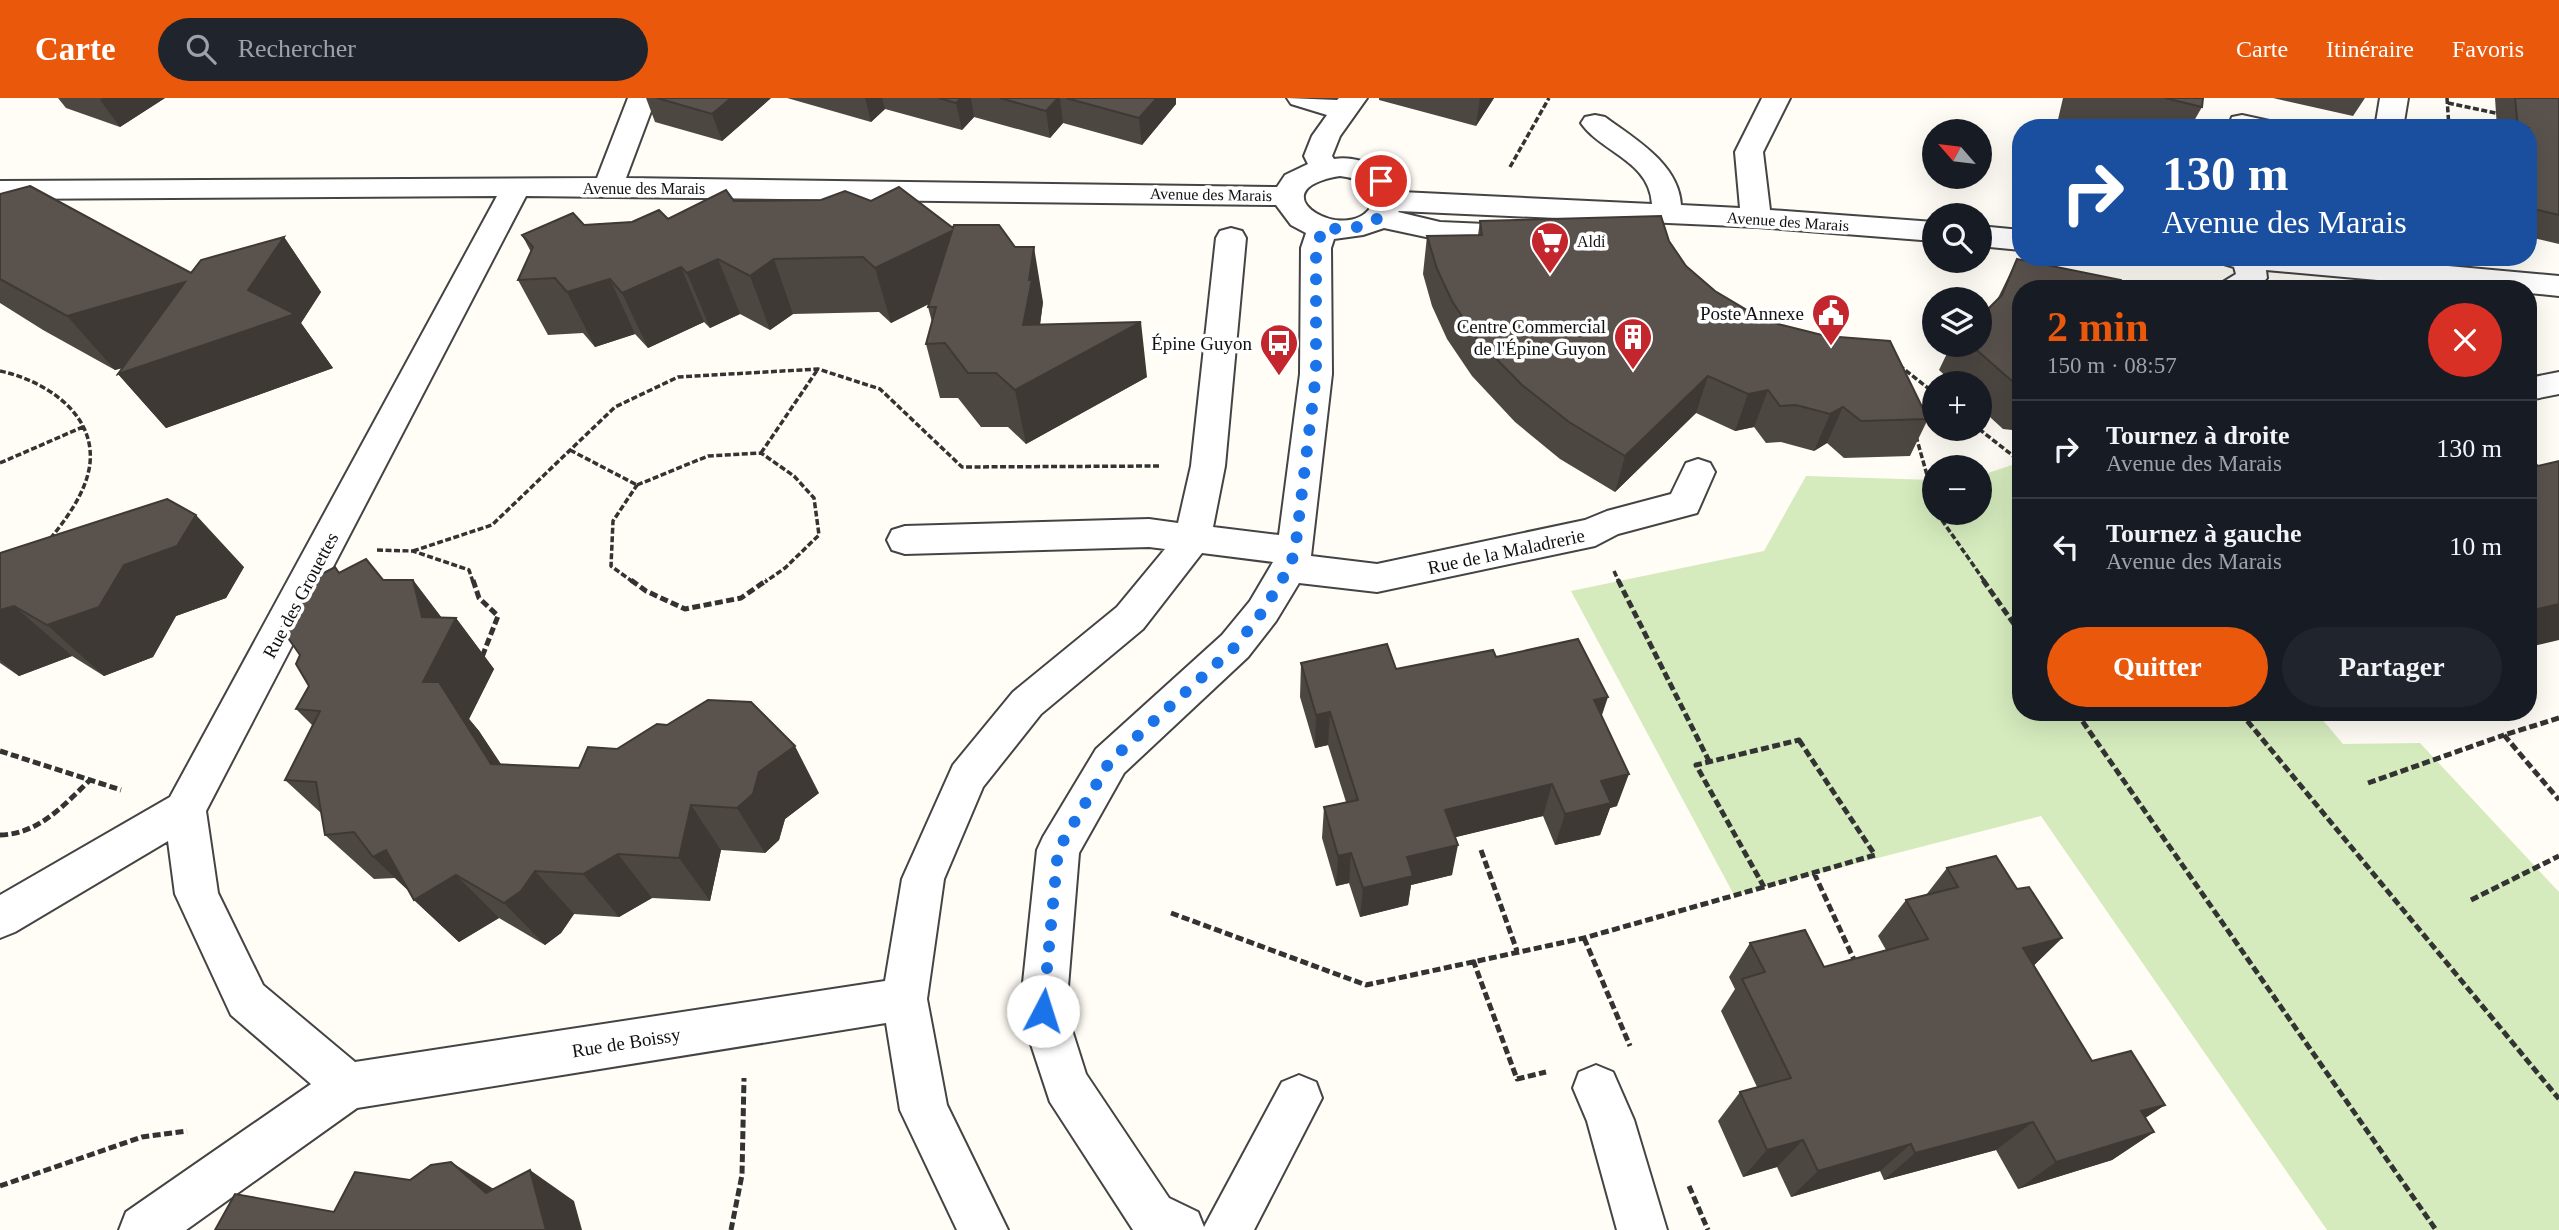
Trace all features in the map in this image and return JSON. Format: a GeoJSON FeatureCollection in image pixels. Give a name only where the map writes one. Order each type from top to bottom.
{"type":"FeatureCollection","features":[{"type":"Feature","properties":{"kind":"street"},"geometry":{"type":"LineString","coordinates":[[608,187],[642,98]]}},
{"type":"Feature","properties":{"kind":"street"},"geometry":{"type":"LineString","coordinates":[[1301,98],[1348,104],[1326,136],[1318,156],[1324,168]]}},
{"type":"Feature","properties":{"kind":"street"},"geometry":{"type":"LineString","coordinates":[[1757,218],[1752,196],[1749,152],[1776,98]]}},
{"type":"Feature","properties":{"kind":"street"},"geometry":{"type":"LineString","coordinates":[[2390,119],[2394,98]]}},
{"type":"Feature","properties":{"kind":"street"},"geometry":{"type":"LineString","coordinates":[[1594,123],[1646,161],[1666,191],[1667,215]]}},
{"type":"Feature","properties":{"kind":"street","name":"Avenue des Marais"},"geometry":{"type":"LineString","coordinates":[[1324,168],[1356,169],[1381,181],[1388,191],[1385,209],[1355,229],[1323,228],[1301,219],[1292,212],[1287,196],[1290,186],[1298,178],[1324,168]]}},
{"type":"Feature","properties":{"kind":"street","name":"Avenue des Marais"},"geometry":{"type":"LineString","coordinates":[[0,190],[515,190],[608,187],[1287,196]]}},
{"type":"Feature","properties":{"kind":"street","name":"Rue des Grouettes"},"geometry":{"type":"LineString","coordinates":[[186,810],[515,190]]}},
{"type":"Feature","properties":{"kind":"street","name":"Avenue des Marais"},"geometry":{"type":"LineString","coordinates":[[1385,209],[1440,231],[1537,236],[1600,211],[1757,218],[1922,231]]}},
{"type":"Feature","properties":{"kind":"street"},"geometry":{"type":"LineString","coordinates":[[1180,1230],[1152,1215],[1067,1086],[1043,1011],[1058,850],[1110,761],[1236,646],[1263,611],[1292,560],[1316,374],[1316,248],[1323,228]]}},
{"type":"Feature","properties":{"kind":"street"},"geometry":{"type":"LineString","coordinates":[[1992,237],[2012,239]]}},
{"type":"Feature","properties":{"kind":"street"},"geometry":{"type":"LineString","coordinates":[[983,1230],[924,1110],[904,999],[923,879],[967,777],[1027,703],[1130,618],[1192,540],[1209,466],[1231,238]]}},
{"type":"Feature","properties":{"kind":"street"},"geometry":{"type":"LineString","coordinates":[[2423,266],[2446,267],[2523,280]]}},
{"type":"Feature","properties":{"kind":"street"},"geometry":{"type":"LineString","coordinates":[[2537,282],[2559,286]]}},
{"type":"Feature","properties":{"kind":"street"},"geometry":{"type":"LineString","coordinates":[[2537,388],[2559,383]]}},
{"type":"Feature","properties":{"kind":"street","name":"Rue de la Maladrerie"},"geometry":{"type":"LineString","coordinates":[[905,540],[1149,533],[1377,578],[1595,532],[1607,524],[1684,504],[1698,472]]}},
{"type":"Feature","properties":{"kind":"street"},"geometry":{"type":"LineString","coordinates":[[0,918],[186,810],[197,894],[247,1000],[348,1086]]}},
{"type":"Feature","properties":{"kind":"street","name":"Rue de Boissy"},"geometry":{"type":"LineString","coordinates":[[144,1230],[348,1086],[904,999]]}},
{"type":"Feature","properties":{"kind":"street"},"geometry":{"type":"LineString","coordinates":[[1576,1079],[1610,1120],[1642,1230]]}},
{"type":"Feature","properties":{"kind":"street"},"geometry":{"type":"LineString","coordinates":[[1227,1230],[1299,1098]]}},
{"type":"Feature","properties":{"kind":"path"},"geometry":{"type":"LineString","coordinates":[[1508,169],[1549,98]]}},
{"type":"Feature","properties":{"kind":"path"},"geometry":{"type":"LineString","coordinates":[[2448,119],[2447,101],[2510,116]]}},
{"type":"Feature","properties":{"kind":"path"},"geometry":{"type":"LineString","coordinates":[[1899,375],[1895,362],[1922,383]]}},
{"type":"Feature","properties":{"kind":"path"},"geometry":{"type":"LineString","coordinates":[[412,551],[492,525],[615,407],[678,377],[818,369],[880,389],[962,467],[1209,466]]}},
{"type":"Feature","properties":{"kind":"path"},"geometry":{"type":"LineString","coordinates":[[761,453],[818,369]]}},
{"type":"Feature","properties":{"kind":"path"},"geometry":{"type":"LineString","coordinates":[[0,371],[51,389],[85,425],[90,462],[69,517],[42,548]]}},
{"type":"Feature","properties":{"kind":"path"},"geometry":{"type":"LineString","coordinates":[[0,463],[85,425]]}},
{"type":"Feature","properties":{"kind":"path"},"geometry":{"type":"LineString","coordinates":[[1913,425],[1922,457]]}},
{"type":"Feature","properties":{"kind":"path"},"geometry":{"type":"LineString","coordinates":[[1992,439],[2012,455]]}},
{"type":"Feature","properties":{"kind":"path"},"geometry":{"type":"LineString","coordinates":[[570,450],[637,485]]}},
{"type":"Feature","properties":{"kind":"path"},"geometry":{"type":"LineString","coordinates":[[761,453],[794,476],[814,498],[819,535],[785,568],[741,598],[685,609],[646,591],[611,566],[613,521],[637,485],[708,456],[761,453]]}},
{"type":"Feature","properties":{"kind":"path"},"geometry":{"type":"LineString","coordinates":[[1945,525],[2012,621]]}},
{"type":"Feature","properties":{"kind":"path"},"geometry":{"type":"LineString","coordinates":[[1595,532],[1709,761]]}},
{"type":"Feature","properties":{"kind":"path"},"geometry":{"type":"LineString","coordinates":[[324,548],[412,551],[469,570],[479,598],[498,616],[481,659]]}},
{"type":"Feature","properties":{"kind":"path"},"geometry":{"type":"LineString","coordinates":[[2368,783],[2559,718]]}},
{"type":"Feature","properties":{"kind":"path"},"geometry":{"type":"LineString","coordinates":[[2082,721],[2436,1230]]}},
{"type":"Feature","properties":{"kind":"path"},"geometry":{"type":"LineString","coordinates":[[2247,721],[2559,1099]]}},
{"type":"Feature","properties":{"kind":"path"},"geometry":{"type":"LineString","coordinates":[[2504,736],[2559,800]]}},
{"type":"Feature","properties":{"kind":"path"},"geometry":{"type":"LineString","coordinates":[[1171,913],[1366,985],[1584,938],[1875,856],[1799,740],[1696,765],[1764,887]]}},
{"type":"Feature","properties":{"kind":"path"},"geometry":{"type":"LineString","coordinates":[[0,751],[186,810]]}},
{"type":"Feature","properties":{"kind":"path"},"geometry":{"type":"LineString","coordinates":[[0,835],[10,836],[50,819],[90,780]]}},
{"type":"Feature","properties":{"kind":"path"},"geometry":{"type":"LineString","coordinates":[[1481,850],[1517,951]]}},
{"type":"Feature","properties":{"kind":"path"},"geometry":{"type":"LineString","coordinates":[[2471,900],[2559,856]]}},
{"type":"Feature","properties":{"kind":"path"},"geometry":{"type":"LineString","coordinates":[[1814,873],[1861,975]]}},
{"type":"Feature","properties":{"kind":"path"},"geometry":{"type":"LineString","coordinates":[[1473,960],[1517,1079],[1576,1079]]}},
{"type":"Feature","properties":{"kind":"path"},"geometry":{"type":"LineString","coordinates":[[731,1230],[742,1175],[745,1024]]}},
{"type":"Feature","properties":{"kind":"path"},"geometry":{"type":"LineString","coordinates":[[0,1186],[142,1137],[195,1130]]}},
{"type":"Feature","properties":{"kind":"green space"},"geometry":{"type":"Polygon","coordinates":[[[2012,465],[2012,721],[2324,721],[2343,744],[2420,743],[2559,892],[2559,1230],[2327,1230],[2041,816],[1734,895],[1571,591],[1764,551],[1806,476],[1922,480],[1922,525],[1992,525],[1992,472],[2012,465]]]}},
{"type":"Feature","properties":{"kind":"building"},"geometry":{"type":"Polygon","coordinates":[[[657,98],[731,98],[712,114],[657,98]]]}},
{"type":"Feature","properties":{"kind":"building"},"geometry":{"type":"Polygon","coordinates":[[[939,98],[961,98],[956,103],[939,98]]]}},
{"type":"Feature","properties":{"kind":"building"},"geometry":{"type":"Polygon","coordinates":[[[1000,98],[1058,98],[1046,111],[1000,98]]]}},
{"type":"Feature","properties":{"kind":"building"},"geometry":{"type":"Polygon","coordinates":[[[1066,98],[1157,98],[1139,118],[1066,98]]]}},
{"type":"Feature","properties":{"kind":"building"},"geometry":{"type":"Polygon","coordinates":[[[2165,98],[2203,98],[2202,107],[2165,98]]]}},
{"type":"Feature","properties":{"kind":"building"},"geometry":{"type":"Polygon","coordinates":[[[2515,98],[2559,98],[2559,215],[2537,210],[2537,119],[2517,119],[2515,98]]]}},
{"type":"Feature","properties":{"kind":"building"},"geometry":{"type":"Polygon","coordinates":[[[30,186],[191,273],[201,260],[284,237],[248,290],[295,314],[118,374],[185,282],[67,316],[0,279],[0,194],[30,186]]]}},
{"type":"Feature","properties":{"kind":"building"},"geometry":{"type":"Polygon","coordinates":[[[899,187],[953,228],[954,225],[999,225],[1015,247],[1034,247],[1029,280],[1032,280],[1023,325],[1141,322],[1015,390],[996,373],[968,373],[945,343],[926,344],[936,307],[928,307],[952,231],[875,268],[863,257],[774,259],[750,276],[718,259],[687,273],[681,267],[622,293],[610,279],[567,292],[555,278],[518,280],[533,247],[522,235],[573,213],[584,225],[632,222],[659,210],[668,219],[726,190],[734,201],[821,200],[845,191],[871,201],[899,187]]]}},
{"type":"Feature","properties":{"kind":"building","name":"Centre Commercial de l'Épine Guyon"},"geometry":{"type":"Polygon","coordinates":[[[1661,216],[1669,241],[1686,266],[1715,291],[1747,310],[1778,324],[1826,336],[1890,341],[1922,407],[1922,419],[1861,421],[1843,407],[1830,414],[1796,405],[1780,406],[1768,390],[1748,394],[1708,376],[1625,456],[1569,422],[1522,385],[1477,339],[1452,301],[1437,269],[1427,236],[1482,235],[1480,221],[1661,216]]]}},
{"type":"Feature","properties":{"kind":"building"},"geometry":{"type":"Polygon","coordinates":[[[2014,266],[2052,266],[2121,280],[2012,280],[2012,381],[1985,357],[1992,357],[1992,305],[2002,295],[2014,266]]]}},
{"type":"Feature","properties":{"kind":"building"},"geometry":{"type":"Polygon","coordinates":[[[2559,461],[2559,604],[2537,609],[2537,465],[2559,461]]]}},
{"type":"Feature","properties":{"kind":"building"},"geometry":{"type":"Polygon","coordinates":[[[167,499],[196,515],[177,546],[124,565],[99,607],[47,625],[14,606],[0,610],[0,553],[167,499]]]}},
{"type":"Feature","properties":{"kind":"building"},"geometry":{"type":"Polygon","coordinates":[[[366,559],[383,580],[413,580],[422,617],[456,618],[423,682],[439,682],[491,764],[579,768],[588,747],[617,749],[657,724],[667,725],[708,700],[751,702],[795,746],[759,772],[753,794],[737,808],[691,805],[679,858],[618,854],[583,874],[535,871],[521,891],[504,903],[456,875],[414,900],[386,850],[373,857],[354,832],[325,835],[316,782],[285,780],[320,711],[296,709],[309,686],[296,664],[300,655],[281,628],[310,580],[335,567],[339,573],[366,559]]]}},
{"type":"Feature","properties":{"kind":"building"},"geometry":{"type":"Polygon","coordinates":[[[1578,639],[1608,697],[1594,700],[1629,774],[1601,781],[1611,803],[1565,814],[1552,784],[1445,810],[1458,845],[1407,857],[1413,876],[1363,888],[1351,853],[1338,856],[1324,807],[1358,800],[1330,712],[1316,715],[1301,663],[1387,644],[1396,669],[1493,650],[1496,657],[1578,639]]]}},
{"type":"Feature","properties":{"kind":"building"},"geometry":{"type":"Polygon","coordinates":[[[1996,856],[2017,889],[2029,887],[2062,938],[2023,948],[2092,1061],[2131,1051],[2165,1105],[2141,1111],[2154,1132],[2056,1162],[2033,1122],[1915,1153],[1911,1144],[1818,1171],[1803,1140],[1767,1150],[1740,1092],[1791,1078],[1742,979],[1765,972],[1750,943],[1805,930],[1824,967],[1928,939],[1906,900],[1958,887],[1947,868],[1996,856]]]}},
{"type":"Feature","properties":{"kind":"building"},"geometry":{"type":"Polygon","coordinates":[[[451,1162],[486,1193],[530,1170],[546,1230],[215,1230],[235,1194],[334,1212],[355,1172],[410,1180],[431,1165],[451,1162]]]}},
{"type":"Feature","properties":{"kind":"place","name":"Aldi"},"geometry":{"type":"Point","coordinates":[1550,275]}},
{"type":"Feature","properties":{"kind":"place","name":"Poste Annexe"},"geometry":{"type":"Point","coordinates":[1831,347]}},
{"type":"Feature","properties":{"kind":"place","name":"Centre Commercial de l'Épine Guyon"},"geometry":{"type":"Point","coordinates":[1633,371]}},
{"type":"Feature","properties":{"kind":"place","name":"Épine Guyon"},"geometry":{"type":"Point","coordinates":[1279,377]}},
{"type":"Feature","properties":{"kind":"route"},"geometry":{"type":"LineString","coordinates":[[1043,1011],[1058,850],[1110,761],[1236,646],[1263,611],[1289,568],[1295,551],[1316,374],[1316,248],[1323,228],[1355,229],[1380,218],[1390,201],[1388,191],[1381,181]]}}]}
